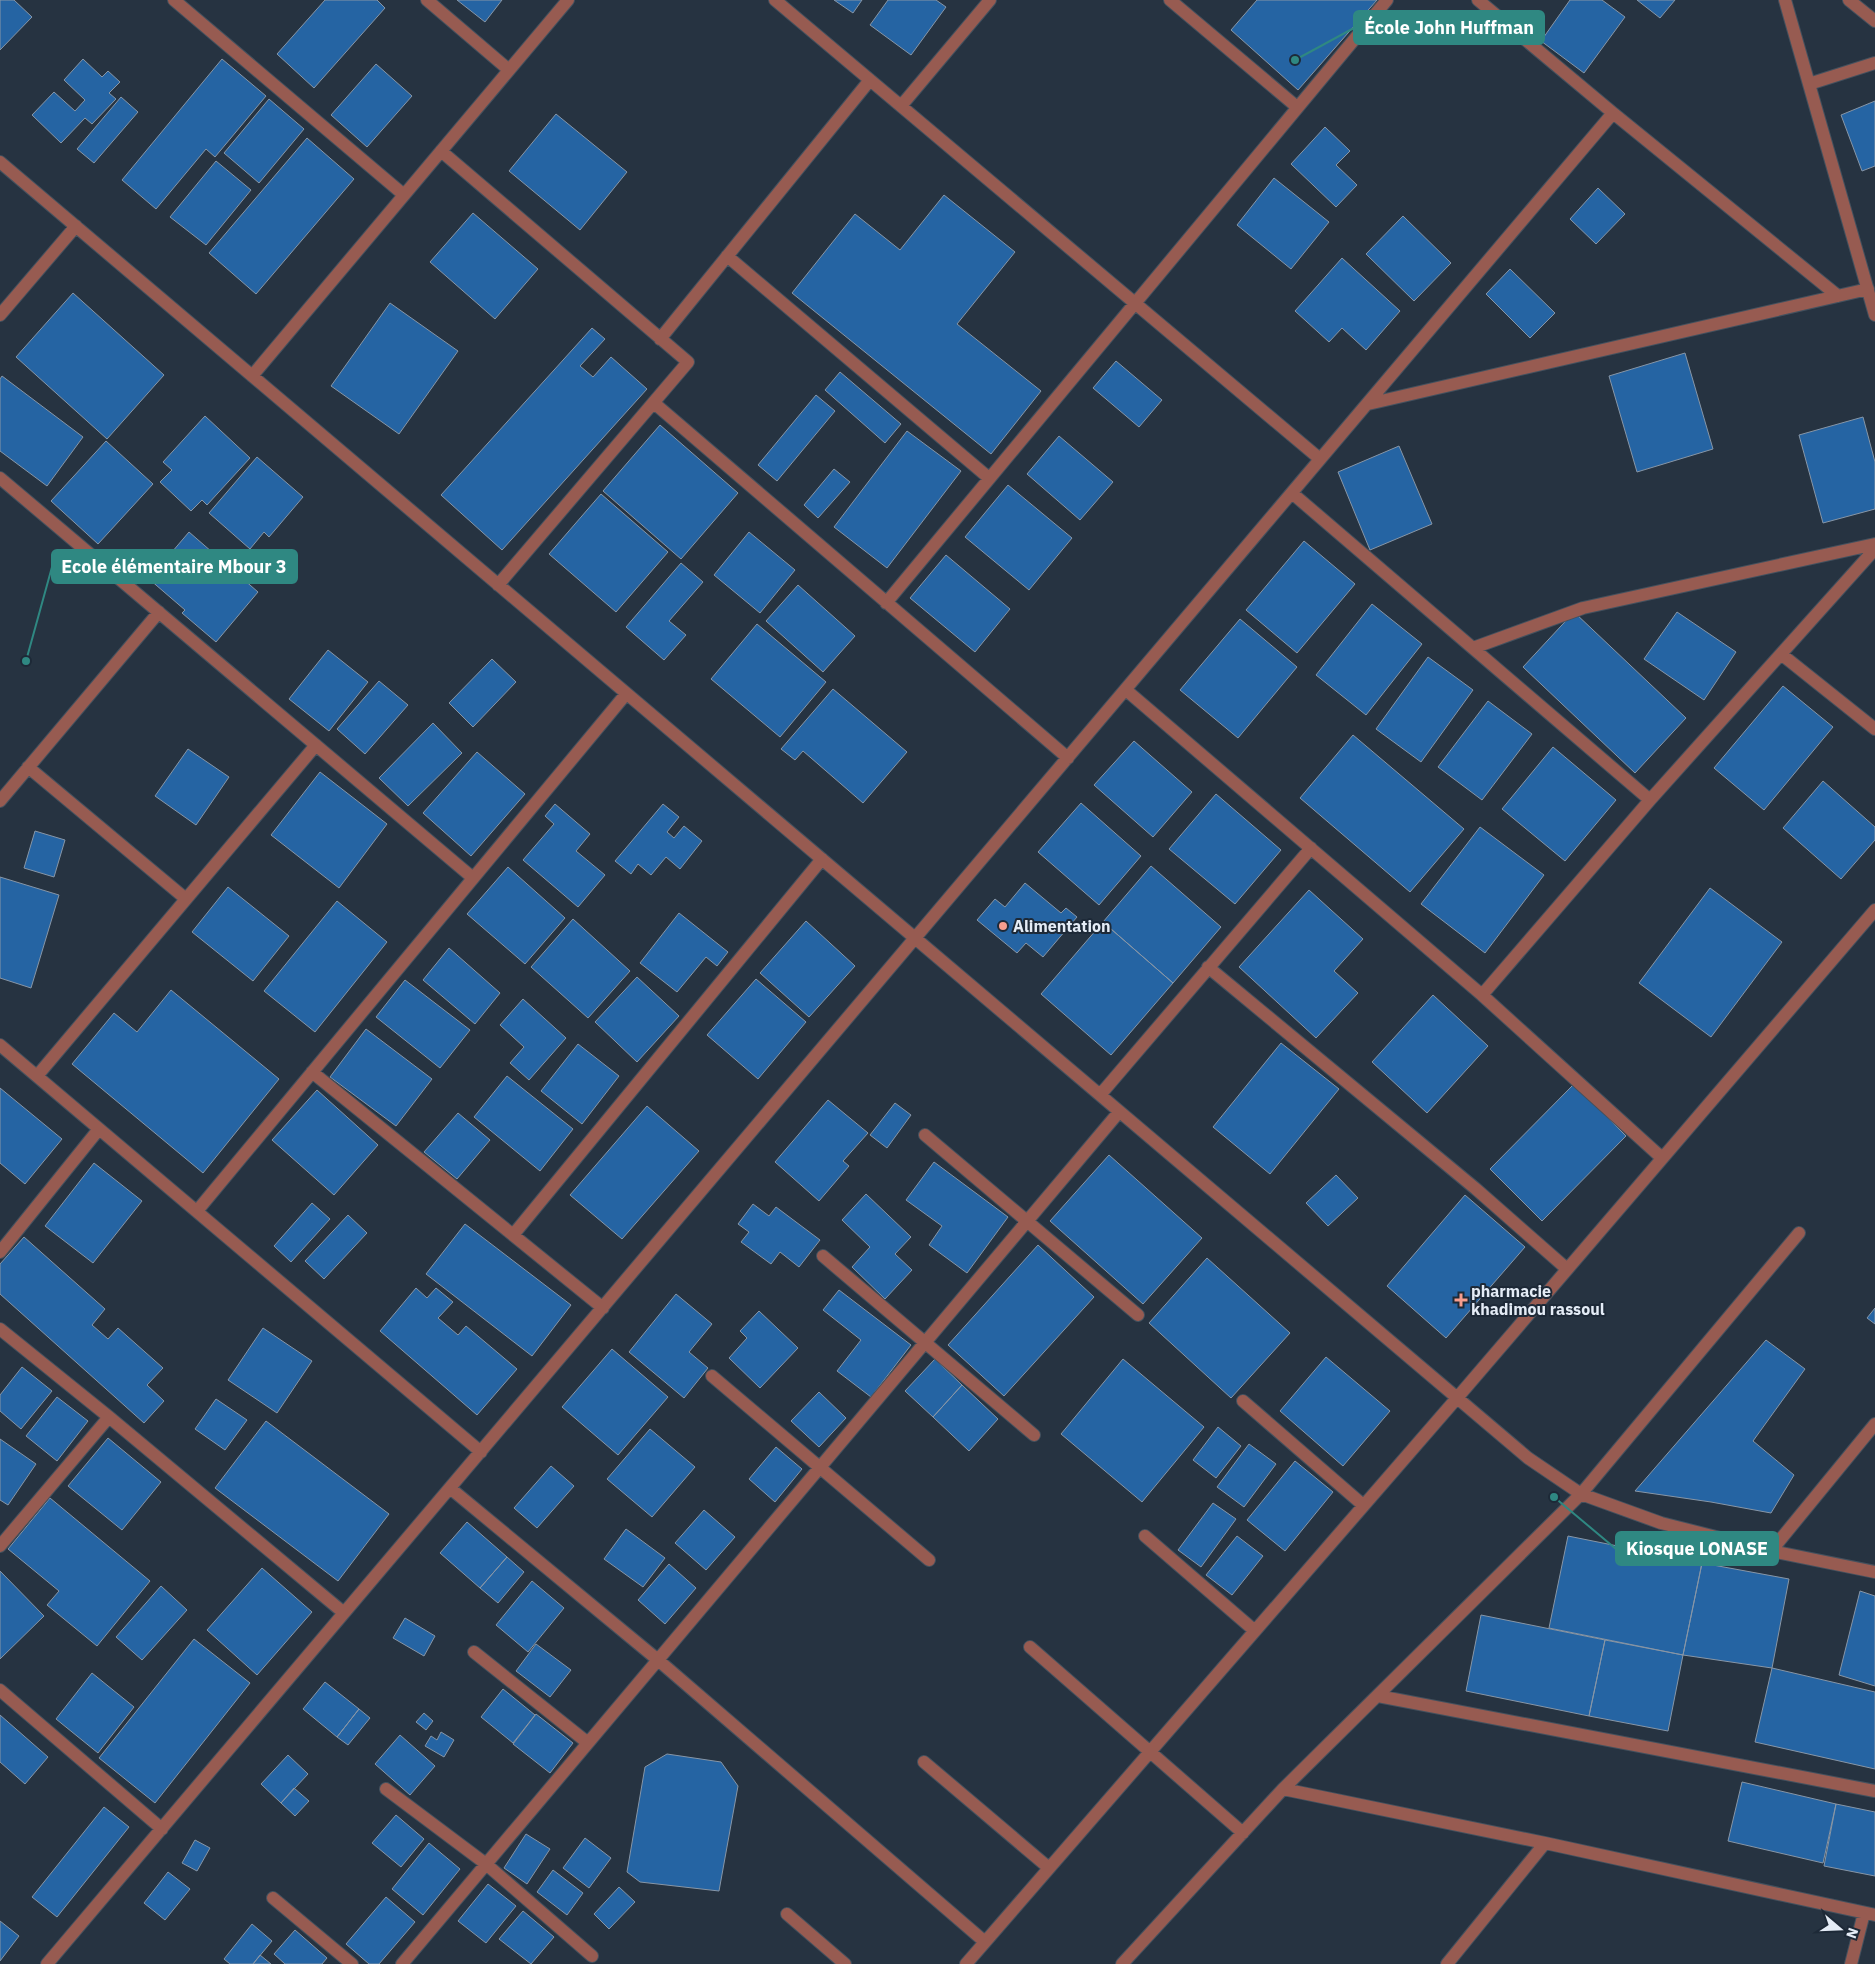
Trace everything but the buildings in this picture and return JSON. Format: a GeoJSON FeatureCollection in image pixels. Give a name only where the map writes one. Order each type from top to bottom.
{"type":"FeatureCollection","features":[{"type":"Feature","properties":{"kind":"street"},"geometry":{"type":"LineString","coordinates":[[174,0],[404,195]]}},
{"type":"Feature","properties":{"kind":"street"},"geometry":{"type":"LineString","coordinates":[[427,0],[509,70]]}},
{"type":"Feature","properties":{"kind":"street"},"geometry":{"type":"LineString","coordinates":[[252,376],[568,0]]}},
{"type":"Feature","properties":{"kind":"street"},"geometry":{"type":"LineString","coordinates":[[775,0],[1320,459]]}},
{"type":"Feature","properties":{"kind":"street"},"geometry":{"type":"LineString","coordinates":[[901,106],[990,0]]}},
{"type":"Feature","properties":{"kind":"street"},"geometry":{"type":"LineString","coordinates":[[1170,0],[1298,107]]}},
{"type":"Feature","properties":{"kind":"street"},"geometry":{"type":"LineString","coordinates":[[886,602],[1387,0]]}},
{"type":"Feature","properties":{"kind":"street"},"geometry":{"type":"LineString","coordinates":[[1478,0],[1838,296]]}},
{"type":"Feature","properties":{"kind":"street"},"geometry":{"type":"LineString","coordinates":[[1784,0],[1875,315]]}},
{"type":"Feature","properties":{"kind":"street"},"geometry":{"type":"LineString","coordinates":[[1849,0],[1875,21]]}},
{"type":"Feature","properties":{"kind":"street"},"geometry":{"type":"LineString","coordinates":[[1809,84],[1875,63]]}},
{"type":"Feature","properties":{"kind":"street"},"geometry":{"type":"LineString","coordinates":[[660,339],[870,80]]}},
{"type":"Feature","properties":{"kind":"street"},"geometry":{"type":"LineString","coordinates":[[47,1964],[1614,113]]}},
{"type":"Feature","properties":{"kind":"street"},"geometry":{"type":"LineString","coordinates":[[441,151],[688,362],[498,585]]}},
{"type":"Feature","properties":{"kind":"street"},"geometry":{"type":"LineString","coordinates":[[0,162],[1528,1458],[1581,1494],[1661,1523],[1771,1551],[1875,1572]]}},
{"type":"Feature","properties":{"kind":"street"},"geometry":{"type":"LineString","coordinates":[[0,315],[76,226]]}},
{"type":"Feature","properties":{"kind":"street"},"geometry":{"type":"LineString","coordinates":[[726,256],[990,478]]}},
{"type":"Feature","properties":{"kind":"street"},"geometry":{"type":"LineString","coordinates":[[1368,404],[1868,289]]}},
{"type":"Feature","properties":{"kind":"street"},"geometry":{"type":"LineString","coordinates":[[654,403],[1068,758]]}},
{"type":"Feature","properties":{"kind":"street"},"geometry":{"type":"LineString","coordinates":[[0,478],[473,878]]}},
{"type":"Feature","properties":{"kind":"street"},"geometry":{"type":"LineString","coordinates":[[1292,493],[1650,800]]}},
{"type":"Feature","properties":{"kind":"street"},"geometry":{"type":"LineString","coordinates":[[1473,648],[1583,608],[1875,544]]}},
{"type":"Feature","properties":{"kind":"street"},"geometry":{"type":"LineString","coordinates":[[1482,995],[1650,800],[1875,549]]}},
{"type":"Feature","properties":{"kind":"street"},"geometry":{"type":"LineString","coordinates":[[0,801],[159,612]]}},
{"type":"Feature","properties":{"kind":"street"},"geometry":{"type":"LineString","coordinates":[[1781,654],[1875,729]]}},
{"type":"Feature","properties":{"kind":"street"},"geometry":{"type":"LineString","coordinates":[[1126,690],[1482,995],[1662,1158]]}},
{"type":"Feature","properties":{"kind":"street"},"geometry":{"type":"LineString","coordinates":[[197,1211],[626,694]]}},
{"type":"Feature","properties":{"kind":"street"},"geometry":{"type":"LineString","coordinates":[[37,1076],[316,745]]}},
{"type":"Feature","properties":{"kind":"street"},"geometry":{"type":"LineString","coordinates":[[28,768],[186,899]]}},
{"type":"Feature","properties":{"kind":"street"},"geometry":{"type":"LineString","coordinates":[[1100,1095],[1311,848]]}},
{"type":"Feature","properties":{"kind":"street"},"geometry":{"type":"LineString","coordinates":[[513,1235],[822,859]]}},
{"type":"Feature","properties":{"kind":"street"},"geometry":{"type":"LineString","coordinates":[[966,1964],[1457,1398],[1875,910]]}},
{"type":"Feature","properties":{"kind":"street"},"geometry":{"type":"LineString","coordinates":[[1208,967],[1476,1189],[1567,1269]]}},
{"type":"Feature","properties":{"kind":"street"},"geometry":{"type":"LineString","coordinates":[[0,1045],[481,1452]]}},
{"type":"Feature","properties":{"kind":"street"},"geometry":{"type":"LineString","coordinates":[[312,1072],[603,1308]]}},
{"type":"Feature","properties":{"kind":"street"},"geometry":{"type":"LineString","coordinates":[[402,1964],[1119,1112]]}},
{"type":"Feature","properties":{"kind":"street"},"geometry":{"type":"LineString","coordinates":[[0,1252],[99,1129]]}},
{"type":"Feature","properties":{"kind":"street"},"geometry":{"type":"LineString","coordinates":[[925,1135],[1138,1315]]}},
{"type":"Feature","properties":{"kind":"street"},"geometry":{"type":"LineString","coordinates":[[1122,1964],[1284,1789],[1581,1494],[1799,1233]]}},
{"type":"Feature","properties":{"kind":"street"},"geometry":{"type":"LineString","coordinates":[[823,1256],[1034,1435]]}},
{"type":"Feature","properties":{"kind":"street"},"geometry":{"type":"LineString","coordinates":[[0,1329],[109,1417],[344,1613]]}},
{"type":"Feature","properties":{"kind":"street"},"geometry":{"type":"LineString","coordinates":[[712,1376],[929,1560]]}},
{"type":"Feature","properties":{"kind":"street"},"geometry":{"type":"LineString","coordinates":[[1243,1401],[1363,1506]]}},
{"type":"Feature","properties":{"kind":"street"},"geometry":{"type":"LineString","coordinates":[[0,1546],[109,1417]]}},
{"type":"Feature","properties":{"kind":"street"},"geometry":{"type":"LineString","coordinates":[[1771,1551],[1875,1424]]}},
{"type":"Feature","properties":{"kind":"street"},"geometry":{"type":"LineString","coordinates":[[450,1488],[658,1660],[985,1942]]}},
{"type":"Feature","properties":{"kind":"street"},"geometry":{"type":"LineString","coordinates":[[1145,1536],[1255,1631]]}},
{"type":"Feature","properties":{"kind":"street"},"geometry":{"type":"LineString","coordinates":[[1030,1647],[1243,1833]]}},
{"type":"Feature","properties":{"kind":"street"},"geometry":{"type":"LineString","coordinates":[[474,1652],[588,1743]]}},
{"type":"Feature","properties":{"kind":"street"},"geometry":{"type":"LineString","coordinates":[[0,1690],[162,1828]]}},
{"type":"Feature","properties":{"kind":"street"},"geometry":{"type":"LineString","coordinates":[[1378,1696],[1875,1791]]}},
{"type":"Feature","properties":{"kind":"street"},"geometry":{"type":"LineString","coordinates":[[924,1762],[1049,1868]]}},
{"type":"Feature","properties":{"kind":"street"},"geometry":{"type":"LineString","coordinates":[[386,1789],[486,1864],[592,1956]]}},
{"type":"Feature","properties":{"kind":"street"},"geometry":{"type":"LineString","coordinates":[[1284,1789],[1545,1843],[1869,1914],[1851,1964]]}},
{"type":"Feature","properties":{"kind":"street"},"geometry":{"type":"LineString","coordinates":[[1448,1964],[1545,1843]]}},
{"type":"Feature","properties":{"kind":"street"},"geometry":{"type":"LineString","coordinates":[[273,1898],[352,1964]]}},
{"type":"Feature","properties":{"kind":"street"},"geometry":{"type":"LineString","coordinates":[[786,1914],[846,1964]]}},
{"type":"Feature","properties":{"kind":"place","name":"École John Huffman"},"geometry":{"type":"Point","coordinates":[1295,60]}},
{"type":"Feature","properties":{"kind":"place","name":"Ecole élémentaire Mbour 3"},"geometry":{"type":"Point","coordinates":[26,661]}},
{"type":"Feature","properties":{"kind":"place","name":"Alimentation"},"geometry":{"type":"Point","coordinates":[1003,926]}},
{"type":"Feature","properties":{"kind":"place","name":"pharmacie khadimou rassoul"},"geometry":{"type":"Point","coordinates":[1461,1300]}},
{"type":"Feature","properties":{"kind":"place","name":"Kiosque LONASE"},"geometry":{"type":"Point","coordinates":[1554,1497]}}]}
